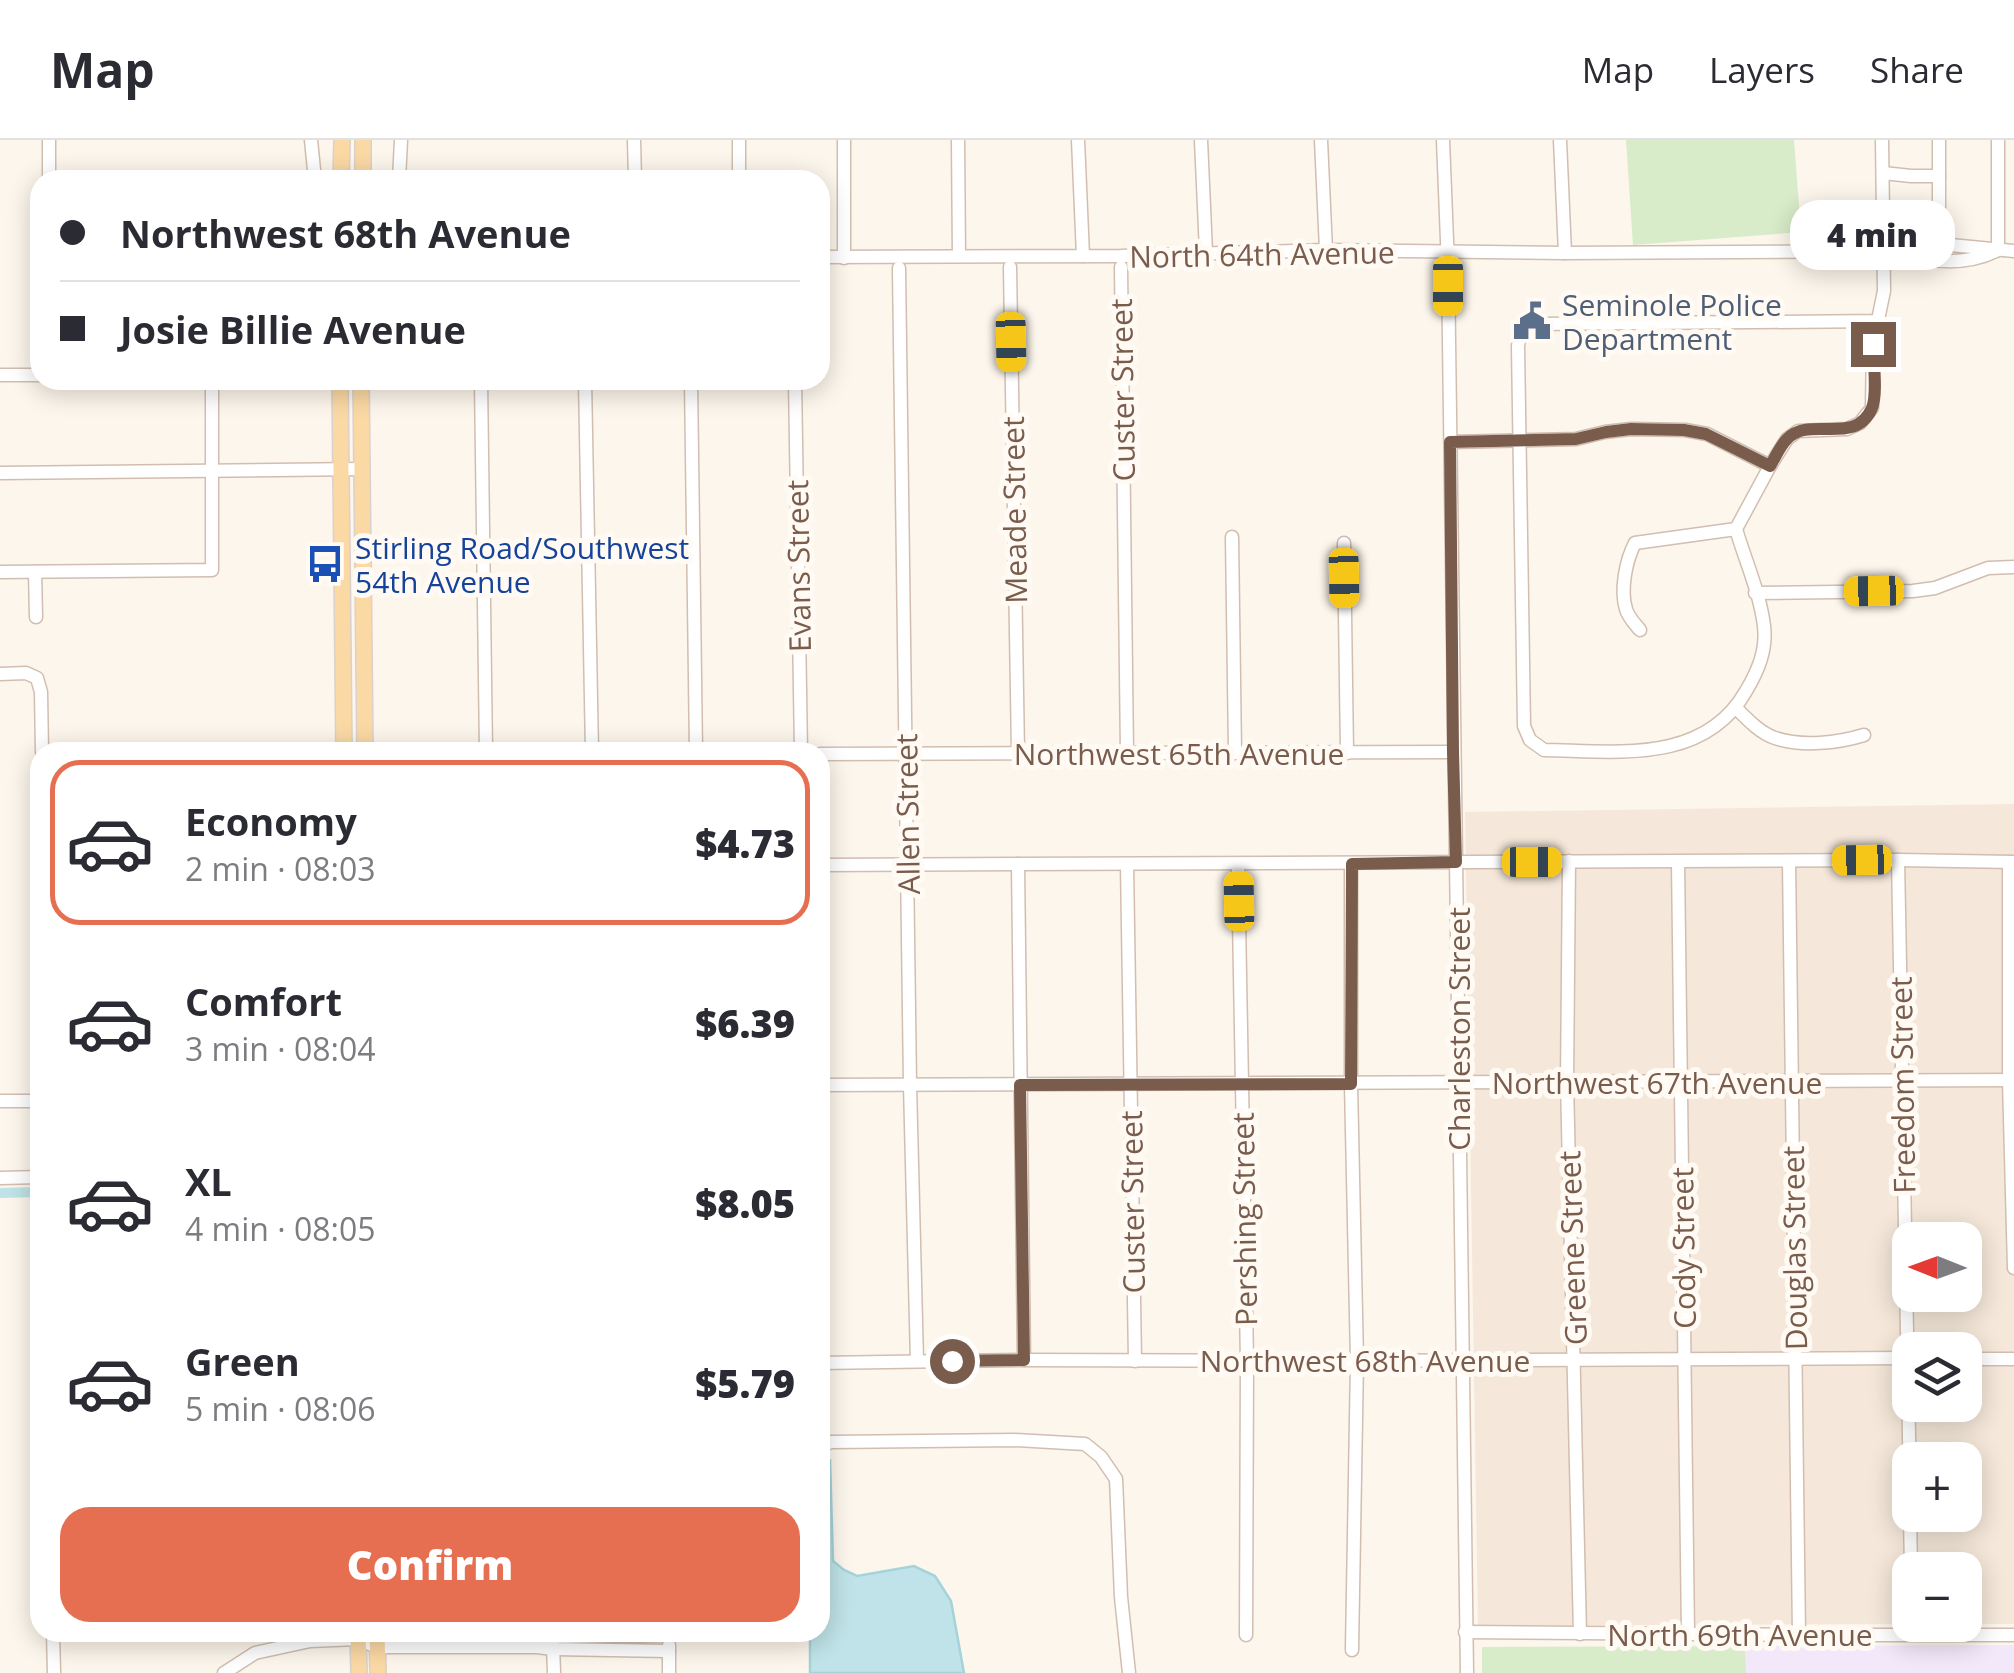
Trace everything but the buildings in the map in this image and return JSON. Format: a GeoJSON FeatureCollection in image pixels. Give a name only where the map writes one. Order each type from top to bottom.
{"type":"FeatureCollection","features":[{"type":"Feature","properties":{"kind":"main road"},"geometry":{"type":"LineString","coordinates":[[341,170],[342,140]]}},
{"type":"Feature","properties":{"kind":"main road"},"geometry":{"type":"LineString","coordinates":[[363,170],[364,140]]}},
{"type":"Feature","properties":{"kind":"main road"},"geometry":{"type":"LineString","coordinates":[[340,390],[344,742]]}},
{"type":"Feature","properties":{"kind":"main road"},"geometry":{"type":"LineString","coordinates":[[361,390],[364,742]]}},
{"type":"Feature","properties":{"kind":"main road"},"geometry":{"type":"LineString","coordinates":[[358,1642],[358,1673]]}},
{"type":"Feature","properties":{"kind":"main road"},"geometry":{"type":"LineString","coordinates":[[376,1642],[378,1673]]}},
{"type":"Feature","properties":{"kind":"street"},"geometry":{"type":"LineString","coordinates":[[48,140],[49,170]]}},
{"type":"Feature","properties":{"kind":"street"},"geometry":{"type":"LineString","coordinates":[[311,140],[314,170]]}},
{"type":"Feature","properties":{"kind":"street"},"geometry":{"type":"LineString","coordinates":[[398,170],[400,140]]}},
{"type":"Feature","properties":{"kind":"street"},"geometry":{"type":"LineString","coordinates":[[634,140],[634,170]]}},
{"type":"Feature","properties":{"kind":"street"},"geometry":{"type":"LineString","coordinates":[[738,140],[739,170]]}},
{"type":"Feature","properties":{"kind":"street"},"geometry":{"type":"LineString","coordinates":[[844,140],[844,258]]}},
{"type":"Feature","properties":{"kind":"street"},"geometry":{"type":"LineString","coordinates":[[958,140],[959,256]]}},
{"type":"Feature","properties":{"kind":"street"},"geometry":{"type":"LineString","coordinates":[[1078,140],[1082,256]]}},
{"type":"Feature","properties":{"kind":"street"},"geometry":{"type":"LineString","coordinates":[[1201,140],[1206,252]]}},
{"type":"Feature","properties":{"kind":"street"},"geometry":{"type":"LineString","coordinates":[[1320,140],[1326,250]]}},
{"type":"Feature","properties":{"kind":"street","name":"Charleston Street"},"geometry":{"type":"LineString","coordinates":[[1442,140],[1448,259],[1467,1673]]}},
{"type":"Feature","properties":{"kind":"street"},"geometry":{"type":"LineString","coordinates":[[1560,140],[1565,253]]}},
{"type":"Feature","properties":{"kind":"street"},"geometry":{"type":"LineString","coordinates":[[1880,321],[1536,324],[1525,328],[1518,346],[1518,440],[1524,726],[1530,740],[1544,750],[1650,751],[1681,744],[1708,730],[1736,708],[1758,671],[1764,626],[1736,529],[1787,439],[1798,431],[1848,430],[1872,408],[1873,344],[1880,321],[1884,291],[1882,140]]}},
{"type":"Feature","properties":{"kind":"street"},"geometry":{"type":"LineString","coordinates":[[1939,140],[1939,226]]}},
{"type":"Feature","properties":{"kind":"street"},"geometry":{"type":"LineString","coordinates":[[1998,140],[1998,250]]}},
{"type":"Feature","properties":{"kind":"street"},"geometry":{"type":"LineString","coordinates":[[1883,172],[1939,176]]}},
{"type":"Feature","properties":{"kind":"street","name":"North 64th Avenue"},"geometry":{"type":"LineString","coordinates":[[830,258],[1326,250],[1448,259],[1565,253],[1883,252],[1933,262],[1978,260],[1998,250],[2014,251]]}},
{"type":"Feature","properties":{"kind":"street","name":"Meade Street"},"geometry":{"type":"LineString","coordinates":[[1010,267],[1018,753]]}},
{"type":"Feature","properties":{"kind":"street","name":"Allen Street"},"geometry":{"type":"LineString","coordinates":[[899,268],[917,1361]]}},
{"type":"Feature","properties":{"kind":"street","name":"Custer Street"},"geometry":{"type":"LineString","coordinates":[[1121,268],[1127,753]]}},
{"type":"Feature","properties":{"kind":"street"},"geometry":{"type":"LineString","coordinates":[[0,375],[30,376]]}},
{"type":"Feature","properties":{"kind":"street"},"geometry":{"type":"LineString","coordinates":[[0,572],[212,570],[212,390]]}},
{"type":"Feature","properties":{"kind":"street"},"geometry":{"type":"LineString","coordinates":[[481,390],[486,742]]}},
{"type":"Feature","properties":{"kind":"street"},"geometry":{"type":"LineString","coordinates":[[585,390],[592,742]]}},
{"type":"Feature","properties":{"kind":"street"},"geometry":{"type":"LineString","coordinates":[[691,390],[696,742]]}},
{"type":"Feature","properties":{"kind":"street","name":"Evans Street"},"geometry":{"type":"LineString","coordinates":[[795,390],[801,742]]}},
{"type":"Feature","properties":{"kind":"street"},"geometry":{"type":"LineString","coordinates":[[1450,442],[1576,439],[1631,429],[1684,430],[1706,434],[1770,466]]}},
{"type":"Feature","properties":{"kind":"street"},"geometry":{"type":"LineString","coordinates":[[0,473],[360,469]]}},
{"type":"Feature","properties":{"kind":"street"},"geometry":{"type":"LineString","coordinates":[[1640,630],[1626,614],[1624,601],[1626,560],[1635,543],[1736,529]]}},
{"type":"Feature","properties":{"kind":"street"},"geometry":{"type":"LineString","coordinates":[[1232,537],[1235,753]]}},
{"type":"Feature","properties":{"kind":"street"},"geometry":{"type":"LineString","coordinates":[[1344,543],[1348,754]]}},
{"type":"Feature","properties":{"kind":"street"},"geometry":{"type":"LineString","coordinates":[[1756,593],[1913,591],[1935,588],[1988,568],[2014,567]]}},
{"type":"Feature","properties":{"kind":"street"},"geometry":{"type":"LineString","coordinates":[[35,572],[36,617]]}},
{"type":"Feature","properties":{"kind":"street"},"geometry":{"type":"LineString","coordinates":[[0,674],[26,673],[38,678],[42,742]]}},
{"type":"Feature","properties":{"kind":"street"},"geometry":{"type":"LineString","coordinates":[[1736,708],[1774,738],[1845,741],[1864,735]]}},
{"type":"Feature","properties":{"kind":"street","name":"Northwest 65th Avenue"},"geometry":{"type":"LineString","coordinates":[[830,754],[1453,752]]}},
{"type":"Feature","properties":{"kind":"street","name":"Freedom Street"},"geometry":{"type":"LineString","coordinates":[[1898,860],[1908,1332]]}},
{"type":"Feature","properties":{"kind":"street","name":"Douglas Street"},"geometry":{"type":"LineString","coordinates":[[1789,861],[1799,1636]]}},
{"type":"Feature","properties":{"kind":"street","name":"Greene Street"},"geometry":{"type":"LineString","coordinates":[[1569,862],[1567,1082],[1580,1634]]}},
{"type":"Feature","properties":{"kind":"street","name":"Cody Street"},"geometry":{"type":"LineString","coordinates":[[1678,862],[1688,1634]]}},
{"type":"Feature","properties":{"kind":"street"},"geometry":{"type":"LineString","coordinates":[[830,865],[2011,862],[2014,1268]]}},
{"type":"Feature","properties":{"kind":"street"},"geometry":{"type":"LineString","coordinates":[[1018,864],[1024,1360]]}},
{"type":"Feature","properties":{"kind":"street","name":"Custer Street"},"geometry":{"type":"LineString","coordinates":[[1127,864],[1135,1361]]}},
{"type":"Feature","properties":{"kind":"street","name":"Pershing Street"},"geometry":{"type":"LineString","coordinates":[[1238,864],[1247,1361],[1246,1635]]}},
{"type":"Feature","properties":{"kind":"street"},"geometry":{"type":"LineString","coordinates":[[1352,864],[1356,1361],[1352,1650]]}},
{"type":"Feature","properties":{"kind":"street","name":"Northwest 67th Avenue"},"geometry":{"type":"LineString","coordinates":[[830,1085],[2012,1080]]}},
{"type":"Feature","properties":{"kind":"street"},"geometry":{"type":"LineString","coordinates":[[0,1101],[30,1101]]}},
{"type":"Feature","properties":{"kind":"street"},"geometry":{"type":"LineString","coordinates":[[0,1178],[30,1177]]}},
{"type":"Feature","properties":{"kind":"street","name":"Northwest 68th Avenue"},"geometry":{"type":"LineString","coordinates":[[830,1363],[1892,1358]]}},
{"type":"Feature","properties":{"kind":"street"},"geometry":{"type":"LineString","coordinates":[[1982,1359],[2014,1359]]}},
{"type":"Feature","properties":{"kind":"street"},"geometry":{"type":"LineString","coordinates":[[830,1442],[1014,1440],[1085,1444],[1101,1457],[1116,1479],[1129,1673]]}},
{"type":"Feature","properties":{"kind":"street","name":"North 69th Avenue"},"geometry":{"type":"LineString","coordinates":[[1465,1632],[1799,1636],[1892,1631]]}},
{"type":"Feature","properties":{"kind":"street","name":"North 69th Avenue"},"geometry":{"type":"LineString","coordinates":[[1982,1633],[2014,1635]]}},
{"type":"Feature","properties":{"kind":"street"},"geometry":{"type":"LineString","coordinates":[[54,1642],[54,1673]]}},
{"type":"Feature","properties":{"kind":"street"},"geometry":{"type":"LineString","coordinates":[[224,1673],[254,1653],[305,1642]]}},
{"type":"Feature","properties":{"kind":"street"},"geometry":{"type":"LineString","coordinates":[[553,1642],[554,1673]]}},
{"type":"Feature","properties":{"kind":"street"},"geometry":{"type":"LineString","coordinates":[[585,1642],[669,1650]]}},
{"type":"Feature","properties":{"kind":"street"},"geometry":{"type":"LineString","coordinates":[[669,1642],[669,1673]]}},
{"type":"Feature","properties":{"kind":"shaded area"},"geometry":{"type":"Polygon","coordinates":[[[2014,804],[2014,1624],[1982,1624],[1982,1552],[1892,1552],[1892,1624],[1478,1626],[1465,812],[2014,804]]]}},
{"type":"Feature","properties":{"kind":"shaded area"},"geometry":{"type":"Polygon","coordinates":[[[2014,1645],[2014,1673],[1746,1673],[1745,1646],[2014,1645]]]}},
{"type":"Feature","properties":{"kind":"green space"},"geometry":{"type":"Polygon","coordinates":[[[1626,140],[1794,140],[1801,232],[1633,245],[1626,140]]]}},
{"type":"Feature","properties":{"kind":"green space"},"geometry":{"type":"Polygon","coordinates":[[[1745,1646],[1746,1673],[1482,1673],[1482,1647],[1745,1646]]]}},
{"type":"Feature","properties":{"kind":"water"},"geometry":{"type":"Polygon","coordinates":[[[830,1460],[833,1561],[857,1576],[914,1566],[935,1576],[951,1601],[964,1673],[810,1673],[810,1642],[830,1642],[830,1460]]]}},
{"type":"Feature","properties":{"kind":"waterway"},"geometry":{"type":"LineString","coordinates":[[0,1193],[30,1192]]}},
{"type":"Feature","properties":{"kind":"place","name":"Seminole Police Department"},"geometry":{"type":"Point","coordinates":[1532,321]}},
{"type":"Feature","properties":{"kind":"place","name":"Stirling Road/Southwest 54th Avenue"},"geometry":{"type":"Point","coordinates":[325,564]}},
{"type":"Feature","properties":{"kind":"route"},"geometry":{"type":"LineString","coordinates":[[952,1361],[1024,1360],[1020,1085],[1351,1084],[1352,864],[1456,862],[1450,442],[1576,439],[1631,429],[1684,430],[1706,434],[1770,466],[1787,439],[1798,431],[1848,430],[1872,408],[1873,344]]}}]}
